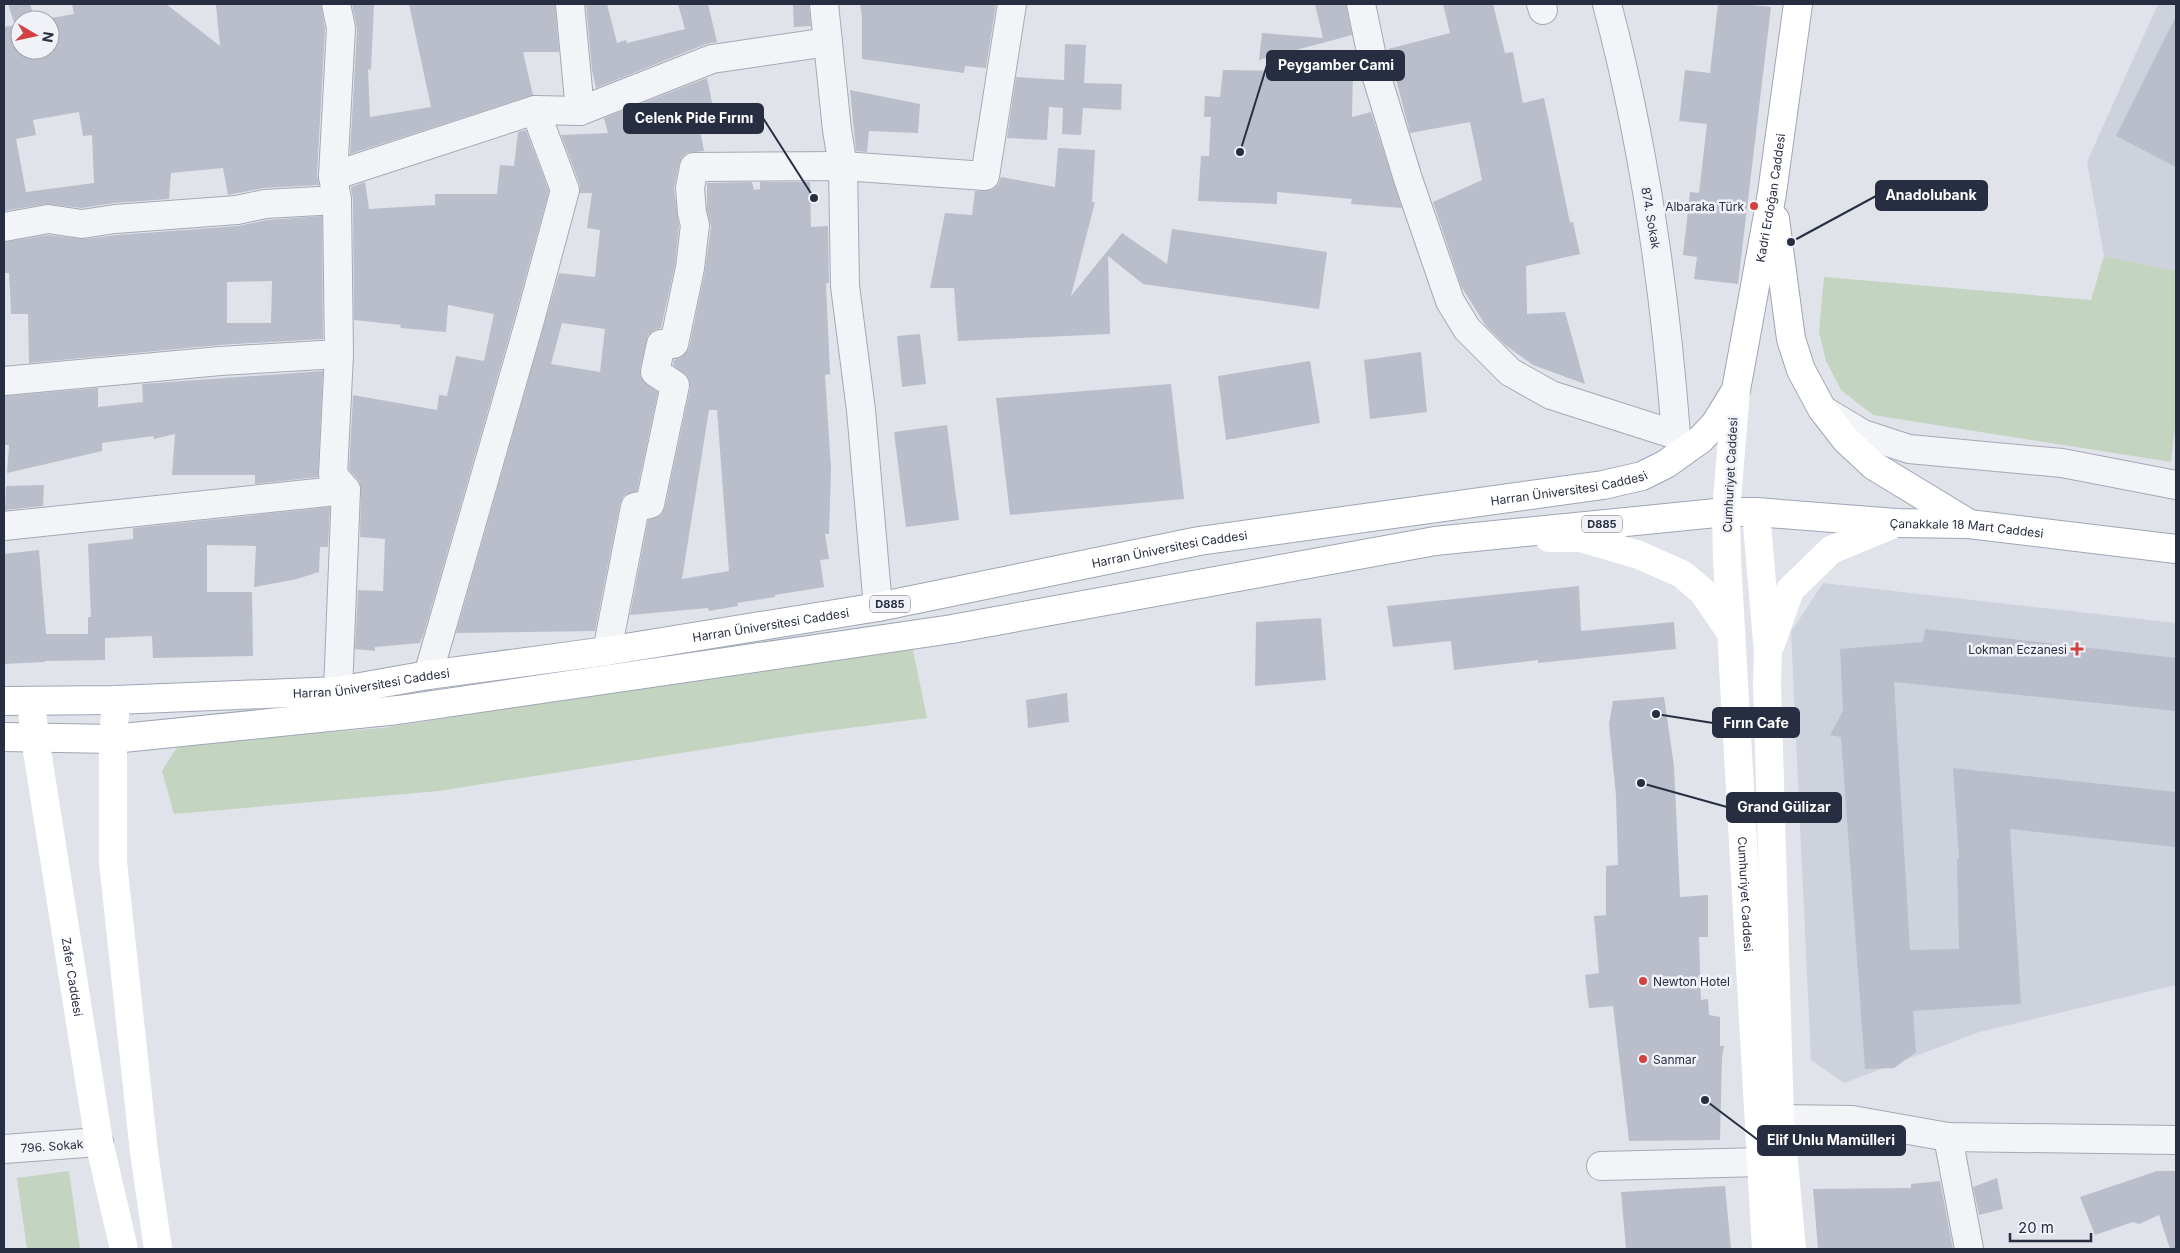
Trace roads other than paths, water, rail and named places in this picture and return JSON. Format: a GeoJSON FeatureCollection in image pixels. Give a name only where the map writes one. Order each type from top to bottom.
{"type":"FeatureCollection","features":[{"type":"Feature","properties":{"kind":"main road","name":"Kadri Erdoğan Caddesi"},"geometry":{"type":"LineString","coordinates":[[1736,390],[1772,193],[1798,4]]}},
{"type":"Feature","properties":{"kind":"main road"},"geometry":{"type":"LineString","coordinates":[[1772,193],[1791,339],[1801,370],[1822,409],[1846,440],[1874,466],[1969,524]]}},
{"type":"Feature","properties":{"kind":"main road","name":"Harran Üniversitesi Caddesi"},"geometry":{"type":"LineString","coordinates":[[4,701],[116,700],[338,691],[428,675],[607,651],[878,606],[1199,541],[1604,485],[1642,476],[1666,464],[1701,439],[1714,424],[1736,390]]}},
{"type":"Feature","properties":{"kind":"main road","name":"Cumhuriyet Caddesi"},"geometry":{"type":"LineString","coordinates":[[1736,390],[1726,512],[1727,559],[1766,1249]]}},
{"type":"Feature","properties":{"kind":"main road","name":"D885"},"geometry":{"type":"LineString","coordinates":[[4,737],[113,739],[398,710],[952,629],[1448,539],[1726,512],[1756,512]]}},
{"type":"Feature","properties":{"kind":"main road","name":"Cumhuriyet Caddesi"},"geometry":{"type":"LineString","coordinates":[[1756,512],[1768,653],[1767,683],[1780,1119],[1792,1249]]}},
{"type":"Feature","properties":{"kind":"main road","name":"Çanakkale 18 Mart Caddesi"},"geometry":{"type":"LineString","coordinates":[[1756,512],[1896,523],[1969,524],[2176,549]]}},
{"type":"Feature","properties":{"kind":"main road"},"geometry":{"type":"LineString","coordinates":[[1768,653],[1790,590],[1830,550],[1896,523]]}},
{"type":"Feature","properties":{"kind":"main road"},"geometry":{"type":"LineString","coordinates":[[1448,539],[1581,538],[1639,555],[1682,574],[1703,592],[1732,636]]}},
{"type":"Feature","properties":{"kind":"main road"},"geometry":{"type":"LineString","coordinates":[[116,700],[113,739],[112,862],[144,1152],[158,1249]]}},
{"type":"Feature","properties":{"kind":"main road","name":"Zafer Caddesi"},"geometry":{"type":"LineString","coordinates":[[32,702],[35,738],[100,1142],[124,1249]]}},
{"type":"Feature","properties":{"kind":"street"},"geometry":{"type":"LineString","coordinates":[[336,4],[341,28],[335,188],[339,354],[333,475],[346,490],[338,691]]}},
{"type":"Feature","properties":{"kind":"street"},"geometry":{"type":"LineString","coordinates":[[570,4],[580,111]]}},
{"type":"Feature","properties":{"kind":"street"},"geometry":{"type":"LineString","coordinates":[[824,4],[843,166],[845,286],[862,410],[878,606]]}},
{"type":"Feature","properties":{"kind":"street"},"geometry":{"type":"LineString","coordinates":[[607,651],[635,507],[650,504],[675,385],[655,372],[661,344],[674,344],[690,268],[695,225],[690,188],[694,166],[843,166],[985,176],[1012,4]]}},
{"type":"Feature","properties":{"kind":"street","name":"874. Sokak"},"geometry":{"type":"LineString","coordinates":[[1361,4],[1375,71],[1408,179],[1450,301],[1467,329],[1510,372],[1551,395],[1676,435],[1657,252],[1623,64],[1607,4]]}},
{"type":"Feature","properties":{"kind":"street"},"geometry":{"type":"LineString","coordinates":[[4,227],[48,219],[82,224],[115,219],[237,210],[265,204],[335,188],[535,110],[580,111],[712,59],[828,42]]}},
{"type":"Feature","properties":{"kind":"street"},"geometry":{"type":"LineString","coordinates":[[428,675],[530,320],[565,190],[535,110]]}},
{"type":"Feature","properties":{"kind":"street"},"geometry":{"type":"LineString","coordinates":[[4,381],[220,361],[339,354]]}},
{"type":"Feature","properties":{"kind":"street"},"geometry":{"type":"LineString","coordinates":[[1822,409],[1863,434],[1909,449],[2062,463],[2176,485]]}},
{"type":"Feature","properties":{"kind":"street"},"geometry":{"type":"LineString","coordinates":[[4,526],[346,490]]}},
{"type":"Feature","properties":{"kind":"street"},"geometry":{"type":"LineString","coordinates":[[1780,1119],[1852,1120],[1948,1137],[2176,1140]]}},
{"type":"Feature","properties":{"kind":"street"},"geometry":{"type":"LineString","coordinates":[[1948,1137],[1970,1249]]}},
{"type":"Feature","properties":{"kind":"street","name":"796. Sokak"},"geometry":{"type":"LineString","coordinates":[[4,1149],[100,1142]]}},
{"type":"Feature","properties":{"kind":"street"},"geometry":{"type":"LineString","coordinates":[[1601,1166],[1762,1162]]}},
{"type":"Feature","properties":{"kind":"place","name":"Peygamber Cami"},"geometry":{"type":"Point","coordinates":[1240,152]}},
{"type":"Feature","properties":{"kind":"place","name":"Celenk Pide Fırını"},"geometry":{"type":"Point","coordinates":[814,198]}},
{"type":"Feature","properties":{"kind":"place","name":"Albaraka Türk"},"geometry":{"type":"Point","coordinates":[1754,206]}},
{"type":"Feature","properties":{"kind":"place","name":"Anadolubank"},"geometry":{"type":"Point","coordinates":[1791,242]}},
{"type":"Feature","properties":{"kind":"place","name":"Lokman Eczanesi"},"geometry":{"type":"Point","coordinates":[2077,649]}},
{"type":"Feature","properties":{"kind":"place","name":"Fırın Cafe"},"geometry":{"type":"Point","coordinates":[1656,714]}},
{"type":"Feature","properties":{"kind":"place","name":"Grand Gülizar"},"geometry":{"type":"Point","coordinates":[1641,783]}},
{"type":"Feature","properties":{"kind":"place","name":"Newton Hotel"},"geometry":{"type":"Point","coordinates":[1643,981]}},
{"type":"Feature","properties":{"kind":"place","name":"Sanmar"},"geometry":{"type":"Point","coordinates":[1643,1059]}},
{"type":"Feature","properties":{"kind":"place","name":"Elif Unlu Mamülleri"},"geometry":{"type":"Point","coordinates":[1705,1100]}}]}
